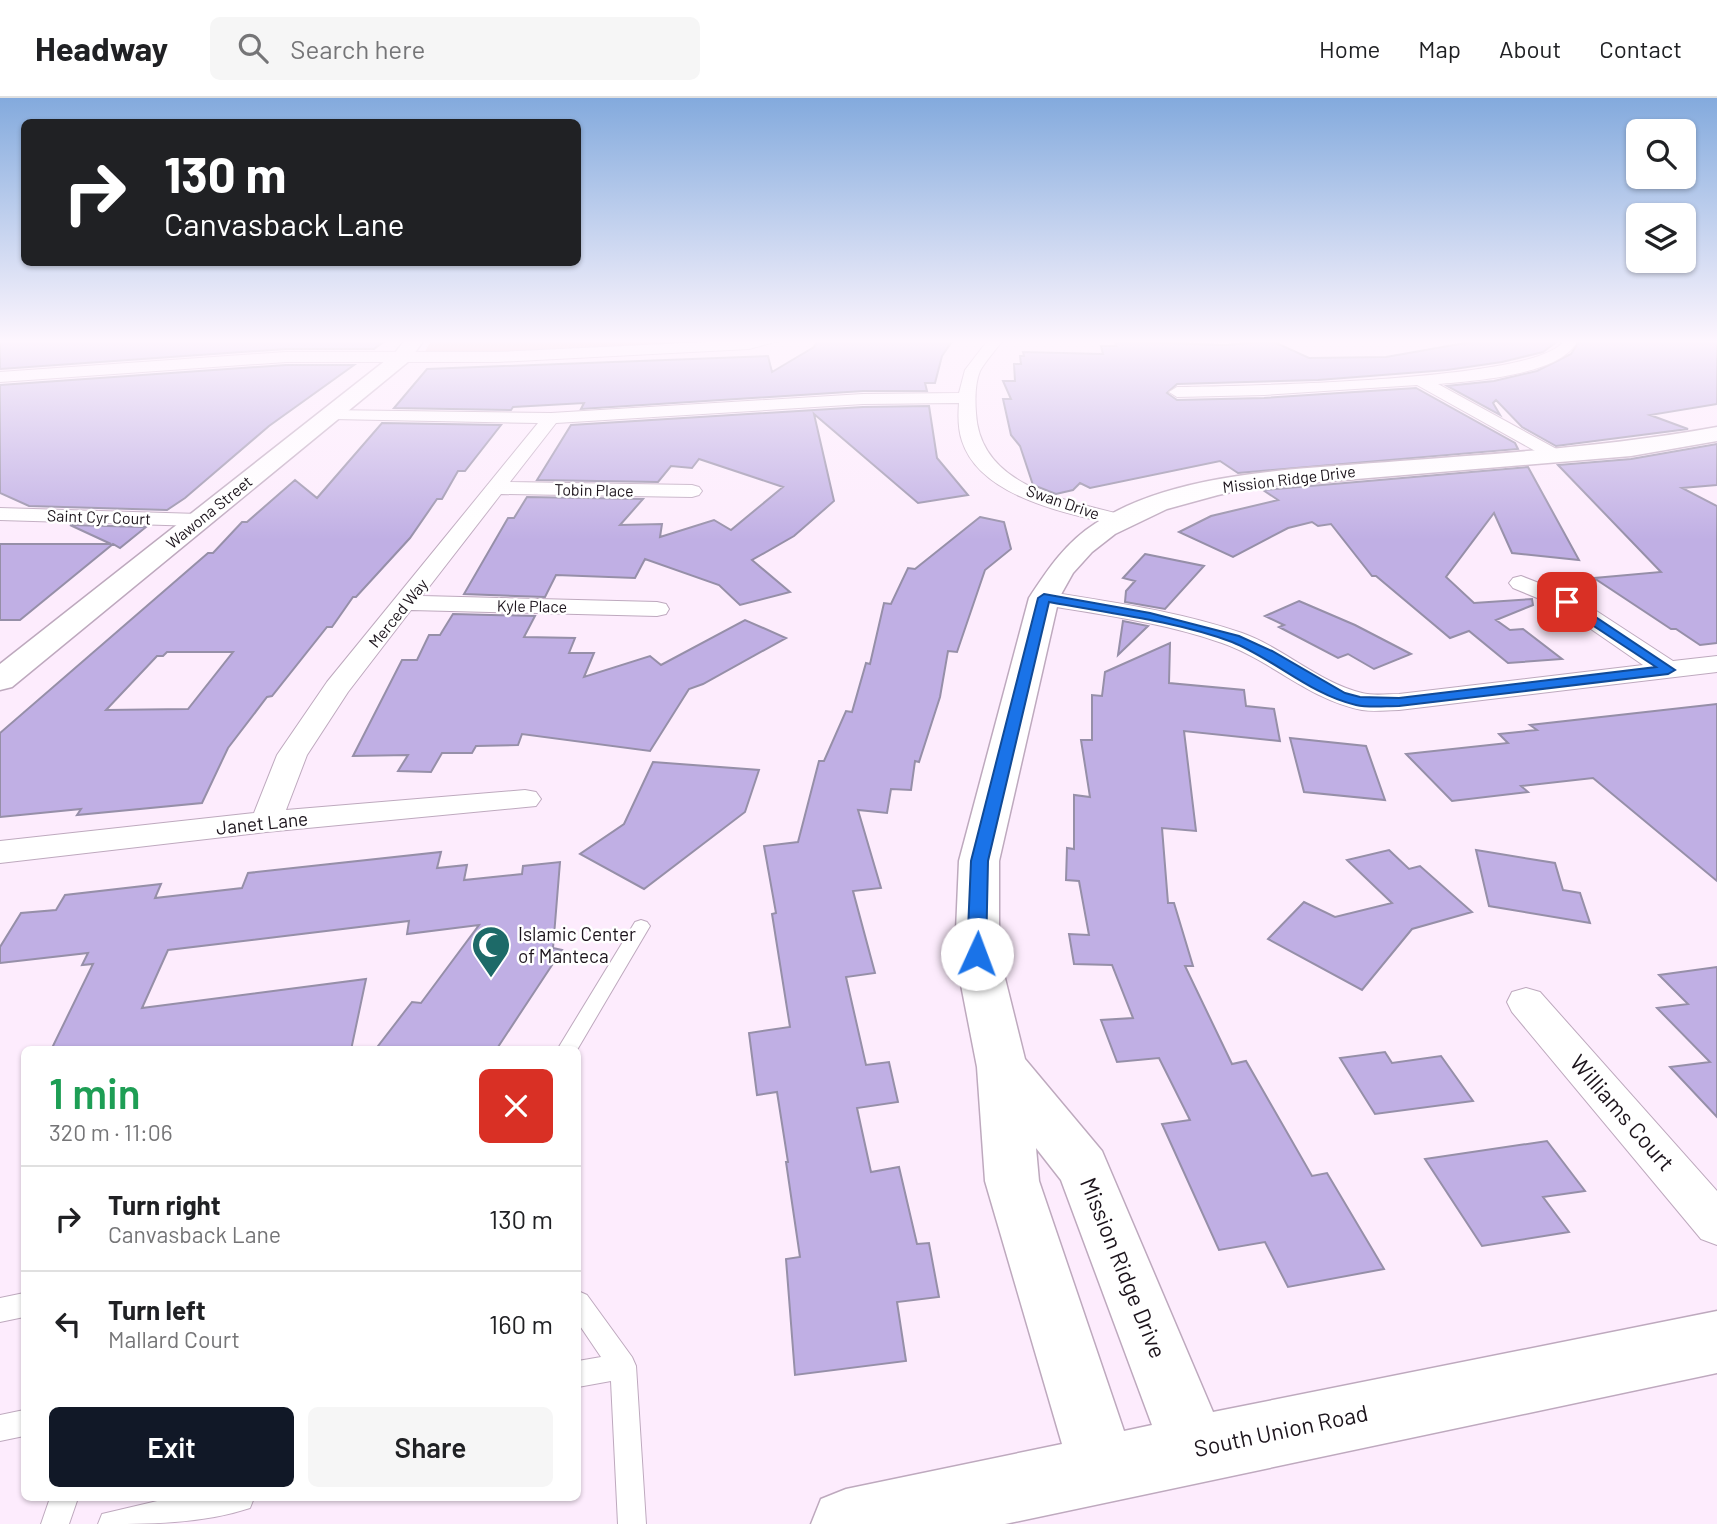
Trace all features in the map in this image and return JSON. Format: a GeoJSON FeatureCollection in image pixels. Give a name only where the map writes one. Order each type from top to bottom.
{"type":"FeatureCollection","features":[{"type":"Feature","properties":{"kind":"street","name":"Wawona Street"},"geometry":{"type":"LineString","coordinates":[[5,671],[341,407]]}},
{"type":"Feature","properties":{"kind":"street"},"geometry":{"type":"LineString","coordinates":[[332,414],[551,418],[739,407]]}},
{"type":"Feature","properties":{"kind":"street","name":"Swan Drive"},"geometry":{"type":"LineString","coordinates":[[968,407],[972,444],[985,464],[1006,481],[1075,508],[1116,519]]}},
{"type":"Feature","properties":{"kind":"street"},"geometry":{"type":"LineString","coordinates":[[1467,407],[1555,456]]}},
{"type":"Feature","properties":{"kind":"street","name":"Merced Way"},"geometry":{"type":"LineString","coordinates":[[266,822],[292,755],[337,688],[551,418]]}},
{"type":"Feature","properties":{"kind":"street","name":"Mission Ridge Drive"},"geometry":{"type":"LineString","coordinates":[[1103,1468],[1012,1181],[1002,1068],[977,954],[979,861],[1044,598],[1054,578],[1087,541],[1116,519],[1188,494],[1250,481],[1631,449],[1717,434]]}},
{"type":"Feature","properties":{"kind":"street","name":"Tobin Place"},"geometry":{"type":"LineString","coordinates":[[496,488],[692,491]]}},
{"type":"Feature","properties":{"kind":"street","name":"Saint Cyr Court"},"geometry":{"type":"LineString","coordinates":[[0,514],[199,520]]}},
{"type":"Feature","properties":{"kind":"street"},"geometry":{"type":"LineString","coordinates":[[1521,583],[1567,602],[1668,670]]}},
{"type":"Feature","properties":{"kind":"street"},"geometry":{"type":"LineString","coordinates":[[1044,598],[1150,617],[1234,639],[1267,653],[1340,696],[1359,702],[1399,702],[1717,664]]}},
{"type":"Feature","properties":{"kind":"street","name":"Kyle Place"},"geometry":{"type":"LineString","coordinates":[[407,603],[657,609]]}},
{"type":"Feature","properties":{"kind":"street","name":"Janet Lane"},"geometry":{"type":"LineString","coordinates":[[0,852],[266,822],[525,799]]}},
{"type":"Feature","properties":{"kind":"street","name":"Williams Court"},"geometry":{"type":"LineString","coordinates":[[1526,1002],[1717,1224]]}},
{"type":"Feature","properties":{"kind":"street","name":"Mission Ridge Drive"},"geometry":{"type":"LineString","coordinates":[[1002,1068],[1083,1168],[1195,1449]]}},
{"type":"Feature","properties":{"kind":"street","name":"South Union Road"},"geometry":{"type":"LineString","coordinates":[[846,1524],[1103,1468],[1717,1342]]}},
{"type":"Feature","properties":{"kind":"lane"},"geometry":{"type":"LineString","coordinates":[[569,1046],[641,926]]}},
{"type":"Feature","properties":{"kind":"lane"},"geometry":{"type":"LineString","coordinates":[[0,1310],[21,1306]]}},
{"type":"Feature","properties":{"kind":"lane"},"geometry":{"type":"LineString","coordinates":[[581,1307],[623,1366],[632,1524]]}},
{"type":"Feature","properties":{"kind":"lane"},"geometry":{"type":"LineString","coordinates":[[581,1373],[623,1366]]}},
{"type":"Feature","properties":{"kind":"lane"},"geometry":{"type":"LineString","coordinates":[[0,1428],[21,1424]]}},
{"type":"Feature","properties":{"kind":"lane"},"geometry":{"type":"LineString","coordinates":[[55,1524],[63,1501]]}},
{"type":"Feature","properties":{"kind":"lane"},"geometry":{"type":"LineString","coordinates":[[112,1524],[225,1501]]}},
{"type":"Feature","properties":{"kind":"building"},"geometry":{"type":"Polygon","coordinates":[[[0,407],[296,407],[167,510],[29,506],[0,493],[0,407]]]}},
{"type":"Feature","properties":{"kind":"building"},"geometry":{"type":"Polygon","coordinates":[[[513,407],[511,410],[394,408],[521,407],[513,407]]]}},
{"type":"Feature","properties":{"kind":"building"},"geometry":{"type":"Polygon","coordinates":[[[582,407],[619,407],[581,409],[582,407]]]}},
{"type":"Feature","properties":{"kind":"building"},"geometry":{"type":"Polygon","coordinates":[[[863,407],[929,407],[937,458],[968,495],[918,503],[814,414],[834,501],[794,536],[752,560],[790,592],[740,605],[719,585],[645,559],[635,578],[556,575],[545,597],[464,594],[508,518],[514,518],[527,497],[643,499],[620,525],[662,524],[660,537],[714,520],[731,530],[783,487],[699,459],[692,468],[671,466],[658,482],[537,480],[571,425],[863,407]]]}},
{"type":"Feature","properties":{"kind":"building"},"geometry":{"type":"Polygon","coordinates":[[[1005,407],[1449,407],[1515,443],[1518,449],[1238,473],[1220,461],[1090,488],[1080,483],[1073,490],[1056,494],[1033,485],[1020,446],[1011,435],[1005,407]]]}},
{"type":"Feature","properties":{"kind":"building"},"geometry":{"type":"Polygon","coordinates":[[[1485,407],[1495,407],[1500,415],[1485,407]]]}},
{"type":"Feature","properties":{"kind":"building"},"geometry":{"type":"Polygon","coordinates":[[[1502,407],[1701,407],[1650,415],[1688,429],[1556,446],[1522,427],[1502,407]]]}},
{"type":"Feature","properties":{"kind":"building"},"geometry":{"type":"Polygon","coordinates":[[[382,423],[501,425],[465,471],[458,471],[442,499],[437,499],[410,538],[356,597],[353,597],[332,627],[327,627],[272,696],[267,697],[228,748],[202,803],[77,815],[81,809],[0,817],[0,733],[208,553],[213,553],[242,522],[247,522],[295,480],[317,498],[382,423]],[[167,652],[163,656],[157,656],[106,710],[188,709],[233,652],[167,652]]]}},
{"type":"Feature","properties":{"kind":"building"},"geometry":{"type":"Polygon","coordinates":[[[1717,444],[1717,485],[1682,488],[1717,506],[1717,643],[1700,645],[1594,578],[1661,572],[1558,465],[1631,459],[1717,444]]]}},
{"type":"Feature","properties":{"kind":"building"},"geometry":{"type":"Polygon","coordinates":[[[1528,467],[1579,560],[1512,553],[1494,513],[1446,577],[1474,603],[1532,599],[1533,605],[1496,620],[1510,630],[1523,629],[1562,659],[1508,663],[1469,631],[1450,638],[1376,576],[1372,576],[1331,524],[1318,526],[1312,522],[1288,528],[1233,557],[1179,532],[1211,516],[1278,500],[1263,490],[1528,467]]]}},
{"type":"Feature","properties":{"kind":"building"},"geometry":{"type":"Polygon","coordinates":[[[980,517],[1004,522],[1011,549],[985,570],[957,652],[948,651],[940,697],[919,762],[915,761],[911,790],[891,789],[887,813],[858,810],[881,888],[853,891],[875,973],[846,977],[866,1065],[889,1062],[898,1102],[857,1108],[871,1172],[899,1167],[917,1244],[929,1243],[939,1297],[897,1302],[906,1361],[795,1375],[786,1259],[800,1257],[788,1162],[777,1092],[757,1095],[749,1033],[790,1027],[772,914],[776,913],[764,846],[798,842],[819,761],[824,761],[846,711],[852,712],[866,663],[870,664],[884,603],[891,604],[908,568],[915,569],[980,517]]]}},
{"type":"Feature","properties":{"kind":"building"},"geometry":{"type":"Polygon","coordinates":[[[70,525],[146,527],[120,548],[113,544],[20,620],[0,620],[0,544],[111,544],[70,525]]]}},
{"type":"Feature","properties":{"kind":"building"},"geometry":{"type":"Polygon","coordinates":[[[1145,554],[1204,566],[1165,609],[1125,602],[1126,591],[1135,581],[1123,578],[1145,554]]]}},
{"type":"Feature","properties":{"kind":"building"},"geometry":{"type":"Polygon","coordinates":[[[1299,601],[1355,625],[1411,654],[1374,669],[1348,654],[1338,658],[1279,627],[1284,625],[1265,616],[1299,601]]]}},
{"type":"Feature","properties":{"kind":"building"},"geometry":{"type":"Polygon","coordinates":[[[453,614],[535,616],[524,637],[575,638],[569,653],[594,653],[584,677],[650,656],[661,665],[745,620],[786,638],[689,689],[650,751],[522,734],[518,745],[476,746],[472,753],[442,753],[431,772],[398,771],[408,755],[353,756],[402,660],[417,660],[429,635],[440,635],[453,614]]]}},
{"type":"Feature","properties":{"kind":"building"},"geometry":{"type":"Polygon","coordinates":[[[1123,621],[1148,626],[1118,655],[1123,621]]]}},
{"type":"Feature","properties":{"kind":"building"},"geometry":{"type":"Polygon","coordinates":[[[1170,643],[1169,683],[1244,690],[1246,706],[1274,709],[1280,741],[1184,731],[1196,831],[1162,828],[1168,903],[1174,903],[1193,966],[1185,966],[1232,1064],[1246,1061],[1312,1176],[1327,1173],[1384,1269],[1288,1287],[1265,1242],[1219,1250],[1162,1124],[1190,1120],[1159,1058],[1117,1062],[1101,1020],[1133,1018],[1112,965],[1074,964],[1069,934],[1089,935],[1079,881],[1066,880],[1067,848],[1074,849],[1074,795],[1090,797],[1081,740],[1092,740],[1092,695],[1102,696],[1105,672],[1170,643]]]}},
{"type":"Feature","properties":{"kind":"building"},"geometry":{"type":"Polygon","coordinates":[[[1717,704],[1717,881],[1593,778],[1521,786],[1528,792],[1452,801],[1406,754],[1508,743],[1499,734],[1537,730],[1530,725],[1717,704]]]}},
{"type":"Feature","properties":{"kind":"building"},"geometry":{"type":"Polygon","coordinates":[[[1290,738],[1366,746],[1385,800],[1304,792],[1290,738]]]}},
{"type":"Feature","properties":{"kind":"building"},"geometry":{"type":"Polygon","coordinates":[[[653,762],[759,770],[745,812],[644,889],[580,854],[624,824],[653,762]]]}},
{"type":"Feature","properties":{"kind":"building"},"geometry":{"type":"Polygon","coordinates":[[[1389,850],[1409,869],[1420,866],[1472,912],[1412,929],[1362,990],[1268,939],[1304,902],[1335,917],[1392,903],[1347,860],[1389,850]]]}},
{"type":"Feature","properties":{"kind":"building"},"geometry":{"type":"Polygon","coordinates":[[[1476,850],[1555,863],[1563,890],[1580,893],[1590,923],[1489,906],[1476,850]]]}},
{"type":"Feature","properties":{"kind":"building"},"geometry":{"type":"Polygon","coordinates":[[[441,852],[437,868],[467,865],[464,880],[522,874],[523,866],[560,862],[553,948],[562,950],[499,1046],[378,1046],[412,1002],[421,1003],[479,925],[407,934],[409,921],[168,950],[142,1008],[366,979],[352,1046],[53,1046],[93,964],[82,965],[88,953],[0,963],[0,947],[21,913],[56,910],[65,895],[161,884],[155,898],[242,888],[248,873],[441,852]]]}},
{"type":"Feature","properties":{"kind":"building"},"geometry":{"type":"Polygon","coordinates":[[[1717,967],[1717,1117],[1670,1067],[1710,1062],[1657,1008],[1688,1004],[1659,975],[1717,967]]]}},
{"type":"Feature","properties":{"kind":"building"},"geometry":{"type":"Polygon","coordinates":[[[1385,1052],[1392,1063],[1441,1056],[1473,1101],[1375,1114],[1340,1058],[1385,1052]]]}},
{"type":"Feature","properties":{"kind":"building"},"geometry":{"type":"Polygon","coordinates":[[[1547,1141],[1585,1191],[1543,1197],[1569,1232],[1482,1246],[1425,1159],[1547,1141]]]}},
{"type":"Feature","properties":{"kind":"place","name":"Islamic Center of Manteca"},"geometry":{"type":"Point","coordinates":[491,979]}},
{"type":"Feature","properties":{"kind":"route"},"geometry":{"type":"LineString","coordinates":[[977,954],[979,861],[1044,598],[1150,617],[1213,632],[1267,653],[1340,696],[1359,702],[1399,702],[1668,670],[1567,602]]}}]}
